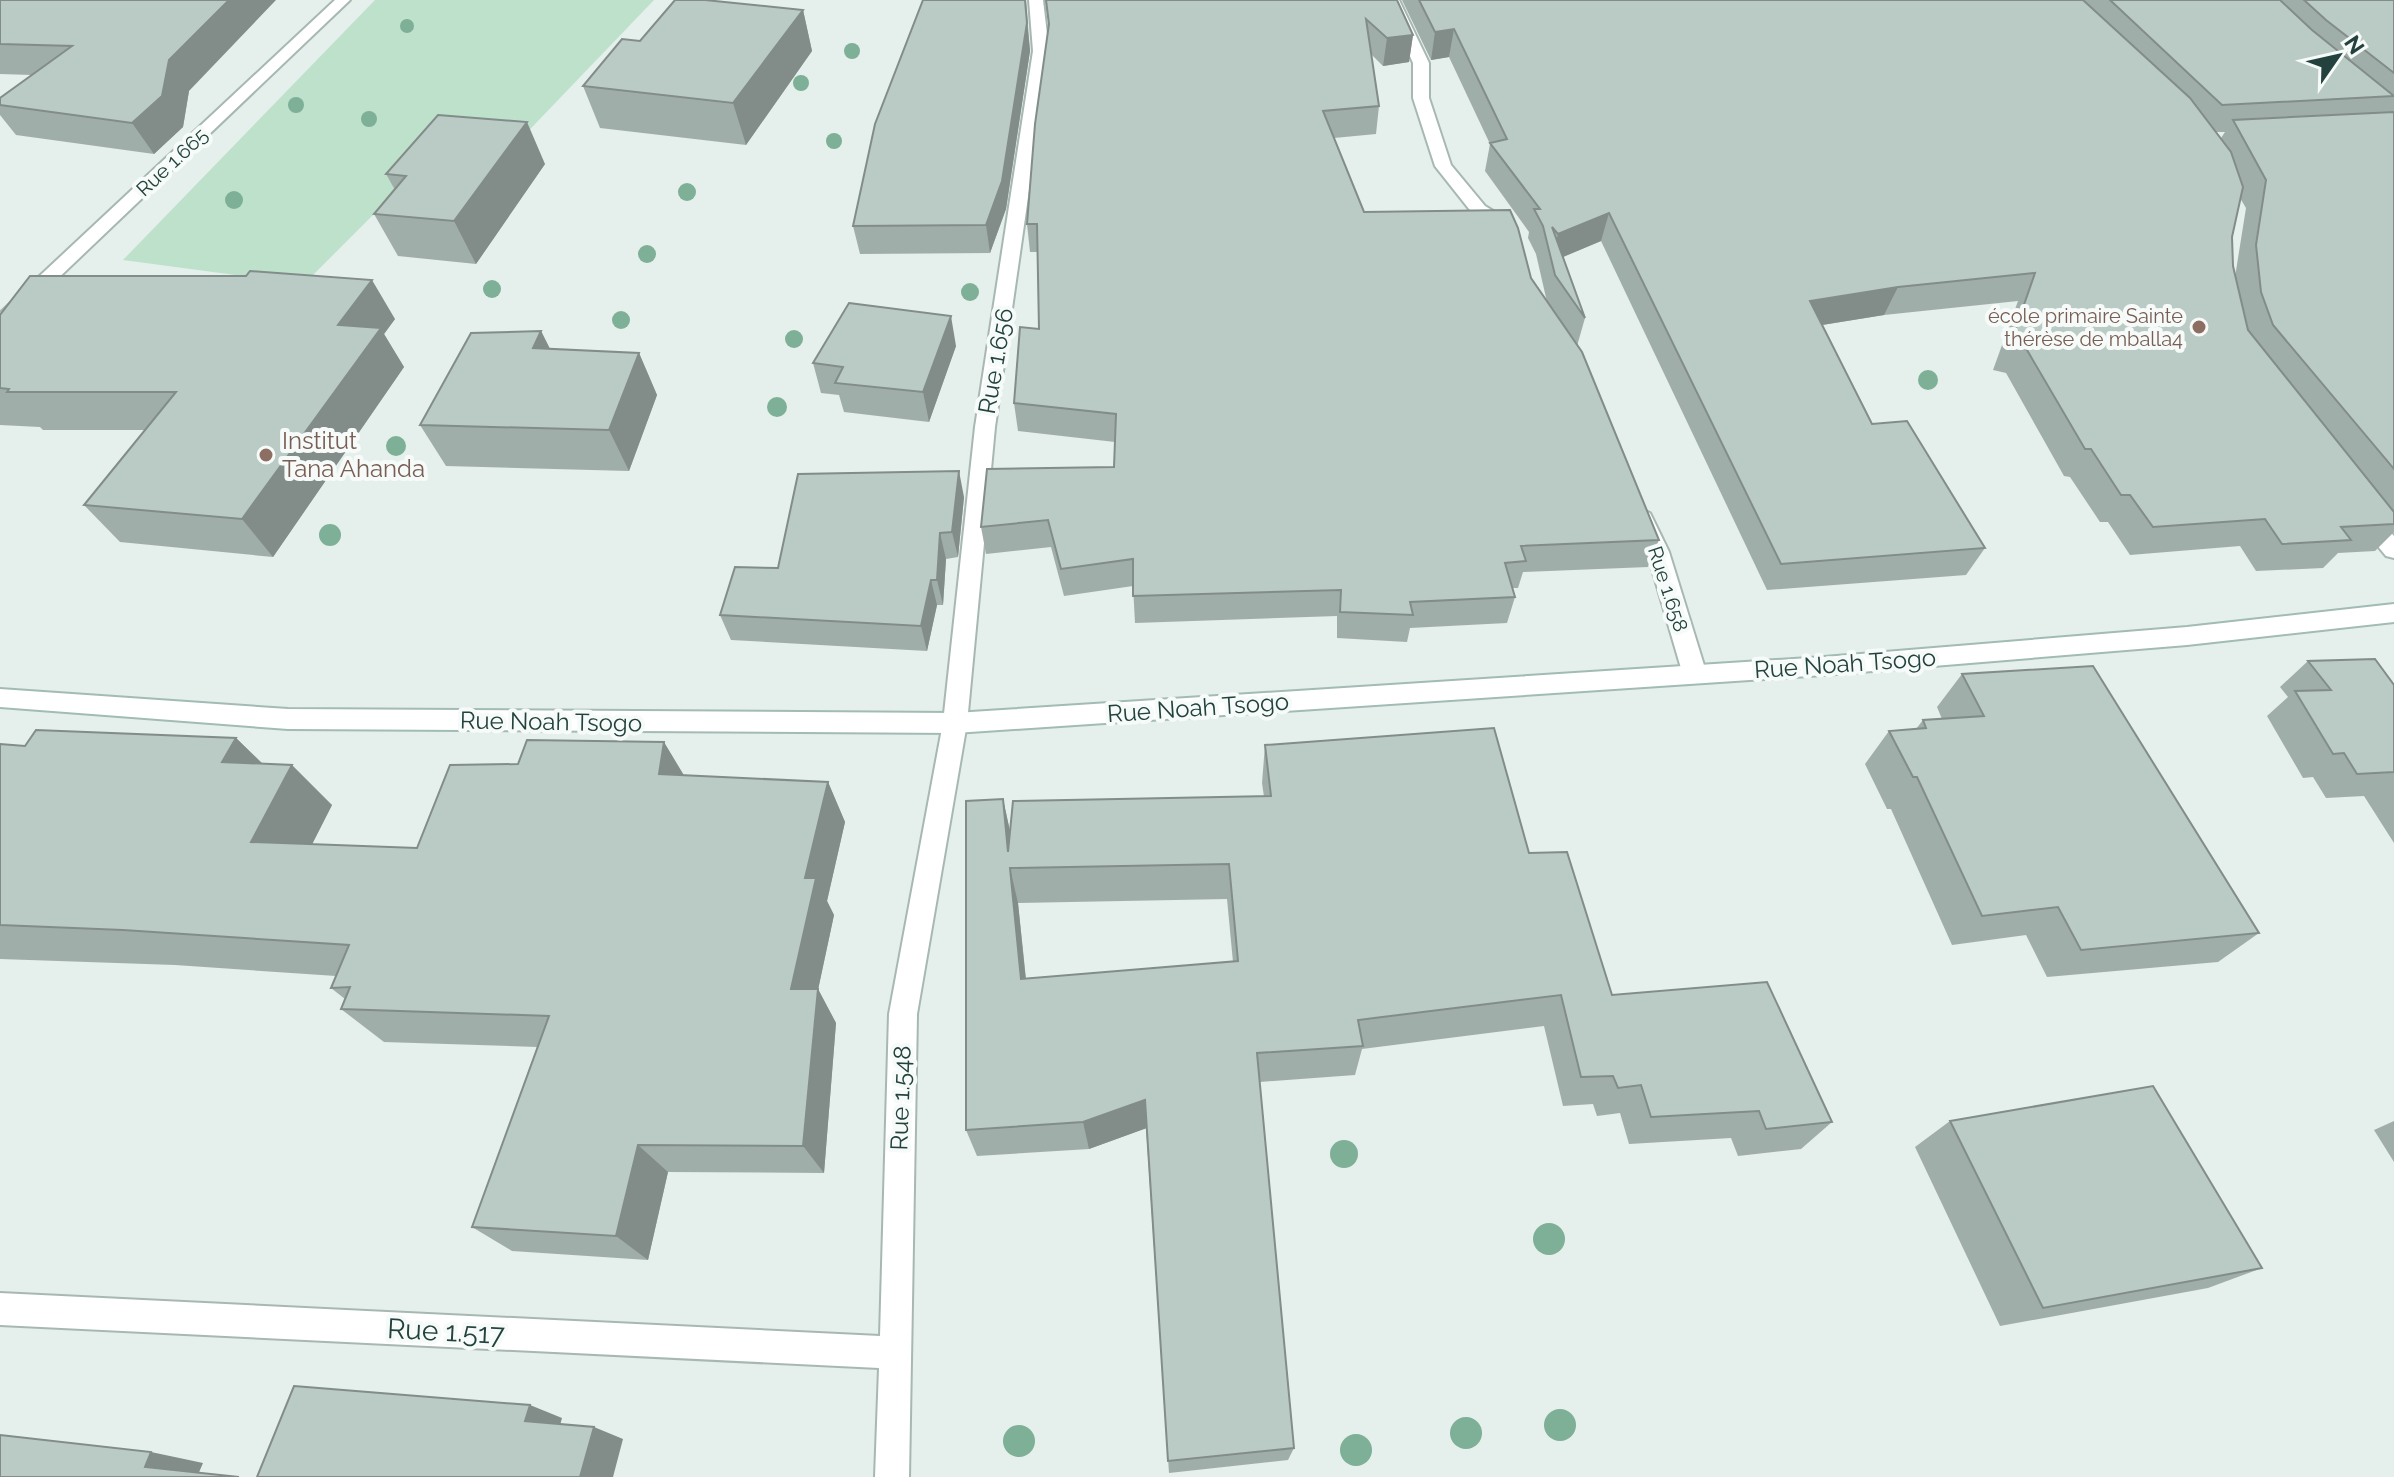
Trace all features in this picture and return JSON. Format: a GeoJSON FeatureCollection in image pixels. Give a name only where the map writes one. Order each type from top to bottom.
{"type":"FeatureCollection","features":[{"type":"Feature","properties":{"kind":"street","name":"Rue 1.665"},"geometry":{"type":"LineString","coordinates":[[0,323],[343,0]]}},
{"type":"Feature","properties":{"kind":"street","name":"Rue 1.656"},"geometry":{"type":"LineString","coordinates":[[955,723],[985,427],[1041,51],[1036,0]]}},
{"type":"Feature","properties":{"kind":"street"},"geometry":{"type":"LineString","coordinates":[[1392,0],[1421,63],[1421,98],[1443,166],[1479,210],[1511,229],[1518,242]]}},
{"type":"Feature","properties":{"kind":"street","name":"Rue 1.658"},"geometry":{"type":"LineString","coordinates":[[1635,498],[1658,552],[1695,675]]}},
{"type":"Feature","properties":{"kind":"street"},"geometry":{"type":"LineString","coordinates":[[2351,499],[2394,550]]}},
{"type":"Feature","properties":{"kind":"street","name":"Rue Noah Tsogo"},"geometry":{"type":"LineString","coordinates":[[0,698],[288,719],[955,723],[1695,675],[2187,636],[2394,613]]}},
{"type":"Feature","properties":{"kind":"street","name":"Rue 1.548"},"geometry":{"type":"LineString","coordinates":[[892,1477],[892,1353],[903,1014],[955,723]]}},
{"type":"Feature","properties":{"kind":"street","name":"Rue 1.517"},"geometry":{"type":"LineString","coordinates":[[0,1309],[892,1353]]}},
{"type":"Feature","properties":{"kind":"green space"},"geometry":{"type":"Polygon","coordinates":[[[375,0],[654,0],[512,148],[448,140],[304,284],[123,260],[375,0]]]}},
{"type":"Feature","properties":{"kind":"building"},"geometry":{"type":"Polygon","coordinates":[[[0,0],[229,0],[169,60],[162,96],[132,123],[0,105],[0,98],[72,46],[0,44],[0,0]]]}},
{"type":"Feature","properties":{"kind":"building"},"geometry":{"type":"Polygon","coordinates":[[[675,0],[803,10],[733,103],[583,86],[622,39],[640,41],[675,0]]]}},
{"type":"Feature","properties":{"kind":"building"},"geometry":{"type":"Polygon","coordinates":[[[923,0],[1025,0],[1027,23],[1002,181],[986,225],[853,226],[875,124],[923,0]]]}},
{"type":"Feature","properties":{"kind":"building"},"geometry":{"type":"Polygon","coordinates":[[[1046,0],[1397,0],[1413,35],[1387,38],[1366,19],[1379,106],[1323,111],[1364,212],[1510,210],[1531,278],[1582,352],[1659,540],[1521,546],[1526,561],[1505,563],[1515,597],[1410,602],[1413,615],[1340,612],[1341,590],[1133,596],[1133,559],[1061,569],[1048,520],[981,527],[987,469],[1114,467],[1116,414],[1014,403],[1020,327],[1039,329],[1037,224],[1027,224],[1035,124],[1049,24],[1046,0]]]}},
{"type":"Feature","properties":{"kind":"building"},"geometry":{"type":"Polygon","coordinates":[[[1419,0],[2083,0],[2190,98],[2231,152],[2243,187],[2232,237],[2233,266],[2248,330],[2394,512],[2394,524],[2341,527],[2351,540],[2282,544],[2265,519],[2153,527],[2130,495],[2121,495],[2091,449],[2085,449],[2024,345],[2011,342],[2035,273],[1898,287],[1810,301],[1872,424],[1907,421],[1985,548],[1781,564],[1609,213],[1558,234],[1552,227],[1585,318],[1555,275],[1543,226],[1534,209],[1540,209],[1490,143],[1507,139],[1454,29],[1435,32],[1419,0]]]}},
{"type":"Feature","properties":{"kind":"building"},"geometry":{"type":"Polygon","coordinates":[[[2110,0],[2280,0],[2394,96],[2222,105],[2110,0]]]}},
{"type":"Feature","properties":{"kind":"building"},"geometry":{"type":"Polygon","coordinates":[[[2304,0],[2394,0],[2394,73],[2326,20],[2304,0]]]}},
{"type":"Feature","properties":{"kind":"building"},"geometry":{"type":"Polygon","coordinates":[[[2394,112],[2394,469],[2273,325],[2261,292],[2256,245],[2266,180],[2233,120],[2394,112]]]}},
{"type":"Feature","properties":{"kind":"building"},"geometry":{"type":"Polygon","coordinates":[[[438,115],[527,122],[454,221],[374,214],[406,176],[386,174],[438,115]]]}},
{"type":"Feature","properties":{"kind":"building"},"geometry":{"type":"Polygon","coordinates":[[[250,271],[372,280],[338,325],[381,328],[242,519],[84,505],[176,392],[7,392],[9,389],[0,388],[0,315],[30,276],[246,276],[250,271]]]}},
{"type":"Feature","properties":{"kind":"building"},"geometry":{"type":"Polygon","coordinates":[[[849,303],[951,316],[923,392],[835,383],[843,367],[813,363],[849,303]]]}},
{"type":"Feature","properties":{"kind":"building"},"geometry":{"type":"Polygon","coordinates":[[[541,331],[533,348],[639,353],[609,430],[420,425],[471,333],[541,331]]]}},
{"type":"Feature","properties":{"kind":"building"},"geometry":{"type":"Polygon","coordinates":[[[959,471],[952,532],[940,533],[937,580],[931,580],[921,626],[720,615],[735,567],[778,568],[798,474],[959,471]]]}},
{"type":"Feature","properties":{"kind":"building"},"geometry":{"type":"Polygon","coordinates":[[[2375,659],[2394,685],[2394,772],[2357,774],[2344,753],[2333,754],[2295,691],[2331,690],[2308,661],[2375,659]]]}},
{"type":"Feature","properties":{"kind":"building"},"geometry":{"type":"Polygon","coordinates":[[[2093,666],[2259,933],[2081,950],[2058,907],[1982,916],[1917,777],[1913,777],[1889,731],[1926,728],[1923,720],[1984,716],[1962,674],[2093,666]]]}},
{"type":"Feature","properties":{"kind":"building"},"geometry":{"type":"Polygon","coordinates":[[[1494,728],[1529,853],[1567,852],[1612,995],[1767,982],[1832,1122],[1766,1129],[1759,1111],[1651,1117],[1641,1085],[1618,1088],[1613,1076],[1581,1077],[1561,995],[1358,1020],[1363,1046],[1257,1053],[1294,1448],[1168,1461],[1145,1100],[1083,1122],[966,1130],[966,801],[1003,799],[1008,852],[1013,801],[1271,796],[1265,745],[1494,728]],[[1229,864],[1010,868],[1021,979],[1238,961],[1229,864]]]}},
{"type":"Feature","properties":{"kind":"building"},"geometry":{"type":"Polygon","coordinates":[[[36,730],[236,738],[222,762],[292,765],[251,842],[417,848],[450,765],[518,764],[527,740],[664,742],[659,774],[828,782],[805,878],[816,878],[791,989],[818,989],[803,1146],[638,1145],[616,1236],[472,1227],[549,1016],[341,1009],[350,987],[331,988],[349,945],[0,925],[0,744],[25,746],[36,730]]]}},
{"type":"Feature","properties":{"kind":"building"},"geometry":{"type":"Polygon","coordinates":[[[2153,1086],[2262,1268],[2043,1308],[1950,1121],[2153,1086]]]}},
{"type":"Feature","properties":{"kind":"building"},"geometry":{"type":"Polygon","coordinates":[[[294,1386],[530,1405],[525,1421],[594,1427],[580,1477],[257,1477],[294,1386]]]}},
{"type":"Feature","properties":{"kind":"building"},"geometry":{"type":"Polygon","coordinates":[[[0,1435],[151,1452],[145,1467],[239,1477],[0,1477],[0,1435]]]}},
{"type":"Feature","properties":{"kind":"place","name":"école primaire Sainte thérèse de mballa4"},"geometry":{"type":"Point","coordinates":[2199,327]}},
{"type":"Feature","properties":{"kind":"place","name":"Institut Tana Ahanda"},"geometry":{"type":"Point","coordinates":[266,455]}}]}
